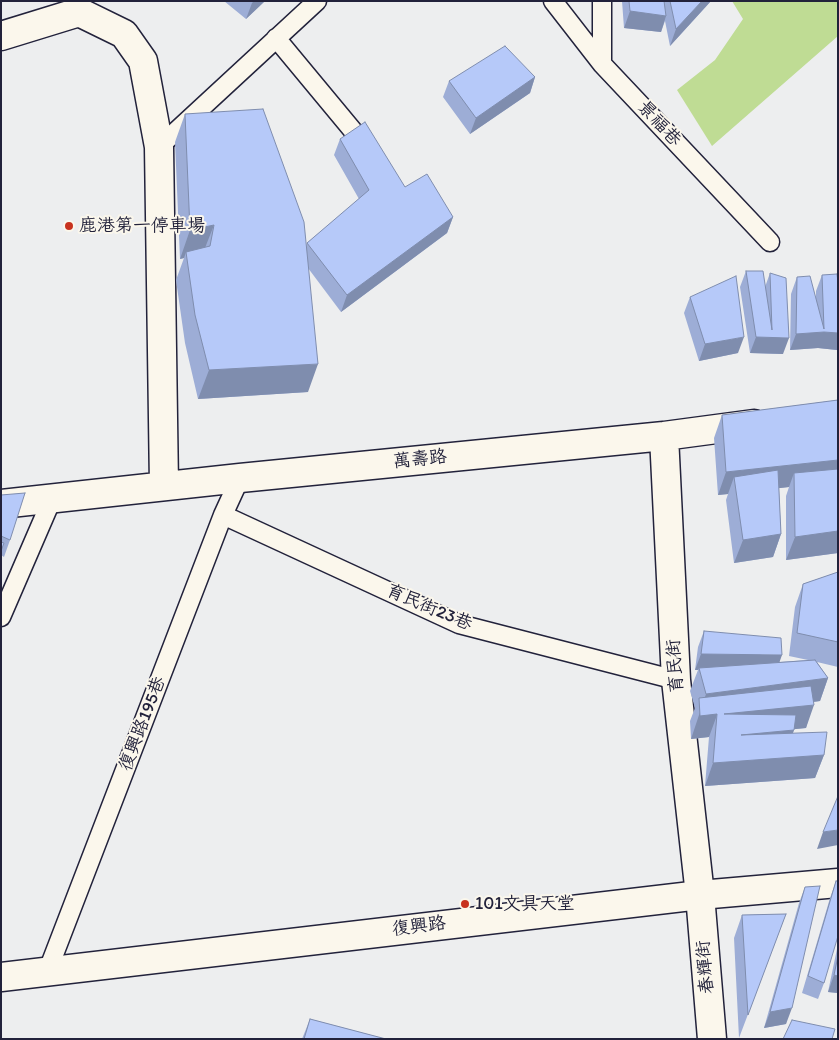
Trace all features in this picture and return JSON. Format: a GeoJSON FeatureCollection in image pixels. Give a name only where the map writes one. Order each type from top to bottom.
{"type":"FeatureCollection","features":[{"type":"Feature","properties":{"kind":"street"},"geometry":{"type":"LineString","coordinates":[[1,36],[79,12],[124,34],[143,61],[159,147],[164,486]]}},
{"type":"Feature","properties":{"kind":"street","name":"萬壽路"},"geometry":{"type":"LineString","coordinates":[[1,504],[664,436],[781,420]]}},
{"type":"Feature","properties":{"kind":"street","name":"育民街"},"geometry":{"type":"LineString","coordinates":[[664,436],[676,680],[700,895]]}},
{"type":"Feature","properties":{"kind":"street","name":"復興路"},"geometry":{"type":"LineString","coordinates":[[1,977],[700,895],[838,883]]}},
{"type":"Feature","properties":{"kind":"street","name":"春輝街"},"geometry":{"type":"LineString","coordinates":[[700,895],[712,1039]]}},
{"type":"Feature","properties":{"kind":"lane"},"geometry":{"type":"LineString","coordinates":[[159,147],[317,1]]}},
{"type":"Feature","properties":{"kind":"lane","name":"景福巷"},"geometry":{"type":"LineString","coordinates":[[553,1],[602,64],[770,242]]}},
{"type":"Feature","properties":{"kind":"lane"},"geometry":{"type":"LineString","coordinates":[[602,1],[602,64]]}},
{"type":"Feature","properties":{"kind":"lane"},"geometry":{"type":"LineString","coordinates":[[276,38],[359,138]]}},
{"type":"Feature","properties":{"kind":"lane","name":"復興路195巷"},"geometry":{"type":"LineString","coordinates":[[48,970],[223,515],[240,478]]}},
{"type":"Feature","properties":{"kind":"lane"},"geometry":{"type":"LineString","coordinates":[[1,617],[52,499]]}},
{"type":"Feature","properties":{"kind":"lane","name":"育民街23巷"},"geometry":{"type":"LineString","coordinates":[[223,515],[459,624],[676,680]]}},
{"type":"Feature","properties":{"kind":"green space"},"geometry":{"type":"Polygon","coordinates":[[[732,1],[838,1],[838,36],[712,146],[677,90],[715,60],[743,19],[732,1]]]}},
{"type":"Feature","properties":{"kind":"building"},"geometry":{"type":"Polygon","coordinates":[[[629,1],[664,1],[666,16],[630,11],[629,1]]]}},
{"type":"Feature","properties":{"kind":"building"},"geometry":{"type":"Polygon","coordinates":[[[670,1],[702,1],[676,29],[670,1]]]}},
{"type":"Feature","properties":{"kind":"building"},"geometry":{"type":"Polygon","coordinates":[[[505,46],[535,77],[476,118],[449,81],[505,46]]]}},
{"type":"Feature","properties":{"kind":"building"},"geometry":{"type":"Polygon","coordinates":[[[263,109],[304,222],[318,364],[209,370],[195,315],[186,252],[210,246],[214,225],[190,230],[185,114],[263,109]]]}},
{"type":"Feature","properties":{"kind":"building"},"geometry":{"type":"Polygon","coordinates":[[[365,122],[405,187],[427,174],[453,217],[347,295],[307,243],[369,190],[340,139],[365,122]]]}},
{"type":"Feature","properties":{"kind":"building"},"geometry":{"type":"Polygon","coordinates":[[[746,271],[763,271],[772,330],[770,273],[786,278],[789,338],[756,337],[746,271]]]}},
{"type":"Feature","properties":{"kind":"building"},"geometry":{"type":"Polygon","coordinates":[[[837,274],[838,333],[796,334],[797,277],[810,276],[824,329],[822,275],[837,274]]]}},
{"type":"Feature","properties":{"kind":"building"},"geometry":{"type":"Polygon","coordinates":[[[736,276],[744,337],[705,344],[690,297],[736,276]]]}},
{"type":"Feature","properties":{"kind":"building"},"geometry":{"type":"Polygon","coordinates":[[[838,400],[838,460],[726,472],[722,415],[838,400]]]}},
{"type":"Feature","properties":{"kind":"building"},"geometry":{"type":"Polygon","coordinates":[[[838,469],[838,531],[795,537],[794,473],[838,469]]]}},
{"type":"Feature","properties":{"kind":"building"},"geometry":{"type":"Polygon","coordinates":[[[778,470],[781,534],[743,540],[734,477],[778,470]]]}},
{"type":"Feature","properties":{"kind":"building"},"geometry":{"type":"Polygon","coordinates":[[[25,493],[10,540],[1,536],[1,495],[25,493]]]}},
{"type":"Feature","properties":{"kind":"building"},"geometry":{"type":"Polygon","coordinates":[[[838,572],[838,642],[797,633],[803,584],[838,572]]]}},
{"type":"Feature","properties":{"kind":"building"},"geometry":{"type":"Polygon","coordinates":[[[704,631],[781,638],[782,655],[701,654],[704,631]]]}},
{"type":"Feature","properties":{"kind":"building"},"geometry":{"type":"Polygon","coordinates":[[[815,660],[828,678],[706,694],[699,668],[815,660]]]}},
{"type":"Feature","properties":{"kind":"building"},"geometry":{"type":"Polygon","coordinates":[[[811,686],[814,705],[724,714],[796,715],[794,730],[741,735],[827,732],[824,755],[713,763],[717,714],[700,716],[699,698],[811,686]]]}},
{"type":"Feature","properties":{"kind":"building"},"geometry":{"type":"Polygon","coordinates":[[[838,796],[838,830],[823,832],[838,796]]]}},
{"type":"Feature","properties":{"kind":"building"},"geometry":{"type":"Polygon","coordinates":[[[836,881],[838,881],[838,936],[824,983],[808,976],[836,881]]]}},
{"type":"Feature","properties":{"kind":"building"},"geometry":{"type":"Polygon","coordinates":[[[820,886],[792,1008],[770,1012],[805,887],[820,886]]]}},
{"type":"Feature","properties":{"kind":"building"},"geometry":{"type":"Polygon","coordinates":[[[786,914],[748,1015],[742,915],[786,914]]]}},
{"type":"Feature","properties":{"kind":"building"},"geometry":{"type":"Polygon","coordinates":[[[838,956],[838,976],[834,975],[838,956]]]}},
{"type":"Feature","properties":{"kind":"building"},"geometry":{"type":"Polygon","coordinates":[[[310,1019],[386,1039],[304,1039],[310,1019]]]}},
{"type":"Feature","properties":{"kind":"building"},"geometry":{"type":"Polygon","coordinates":[[[792,1020],[835,1029],[832,1039],[783,1039],[792,1020]]]}},
{"type":"Feature","properties":{"kind":"place","name":"鹿港第一停車場"},"geometry":{"type":"Point","coordinates":[69,226]}},
{"type":"Feature","properties":{"kind":"place","name":"101文具天堂"},"geometry":{"type":"Point","coordinates":[465,904]}}]}
